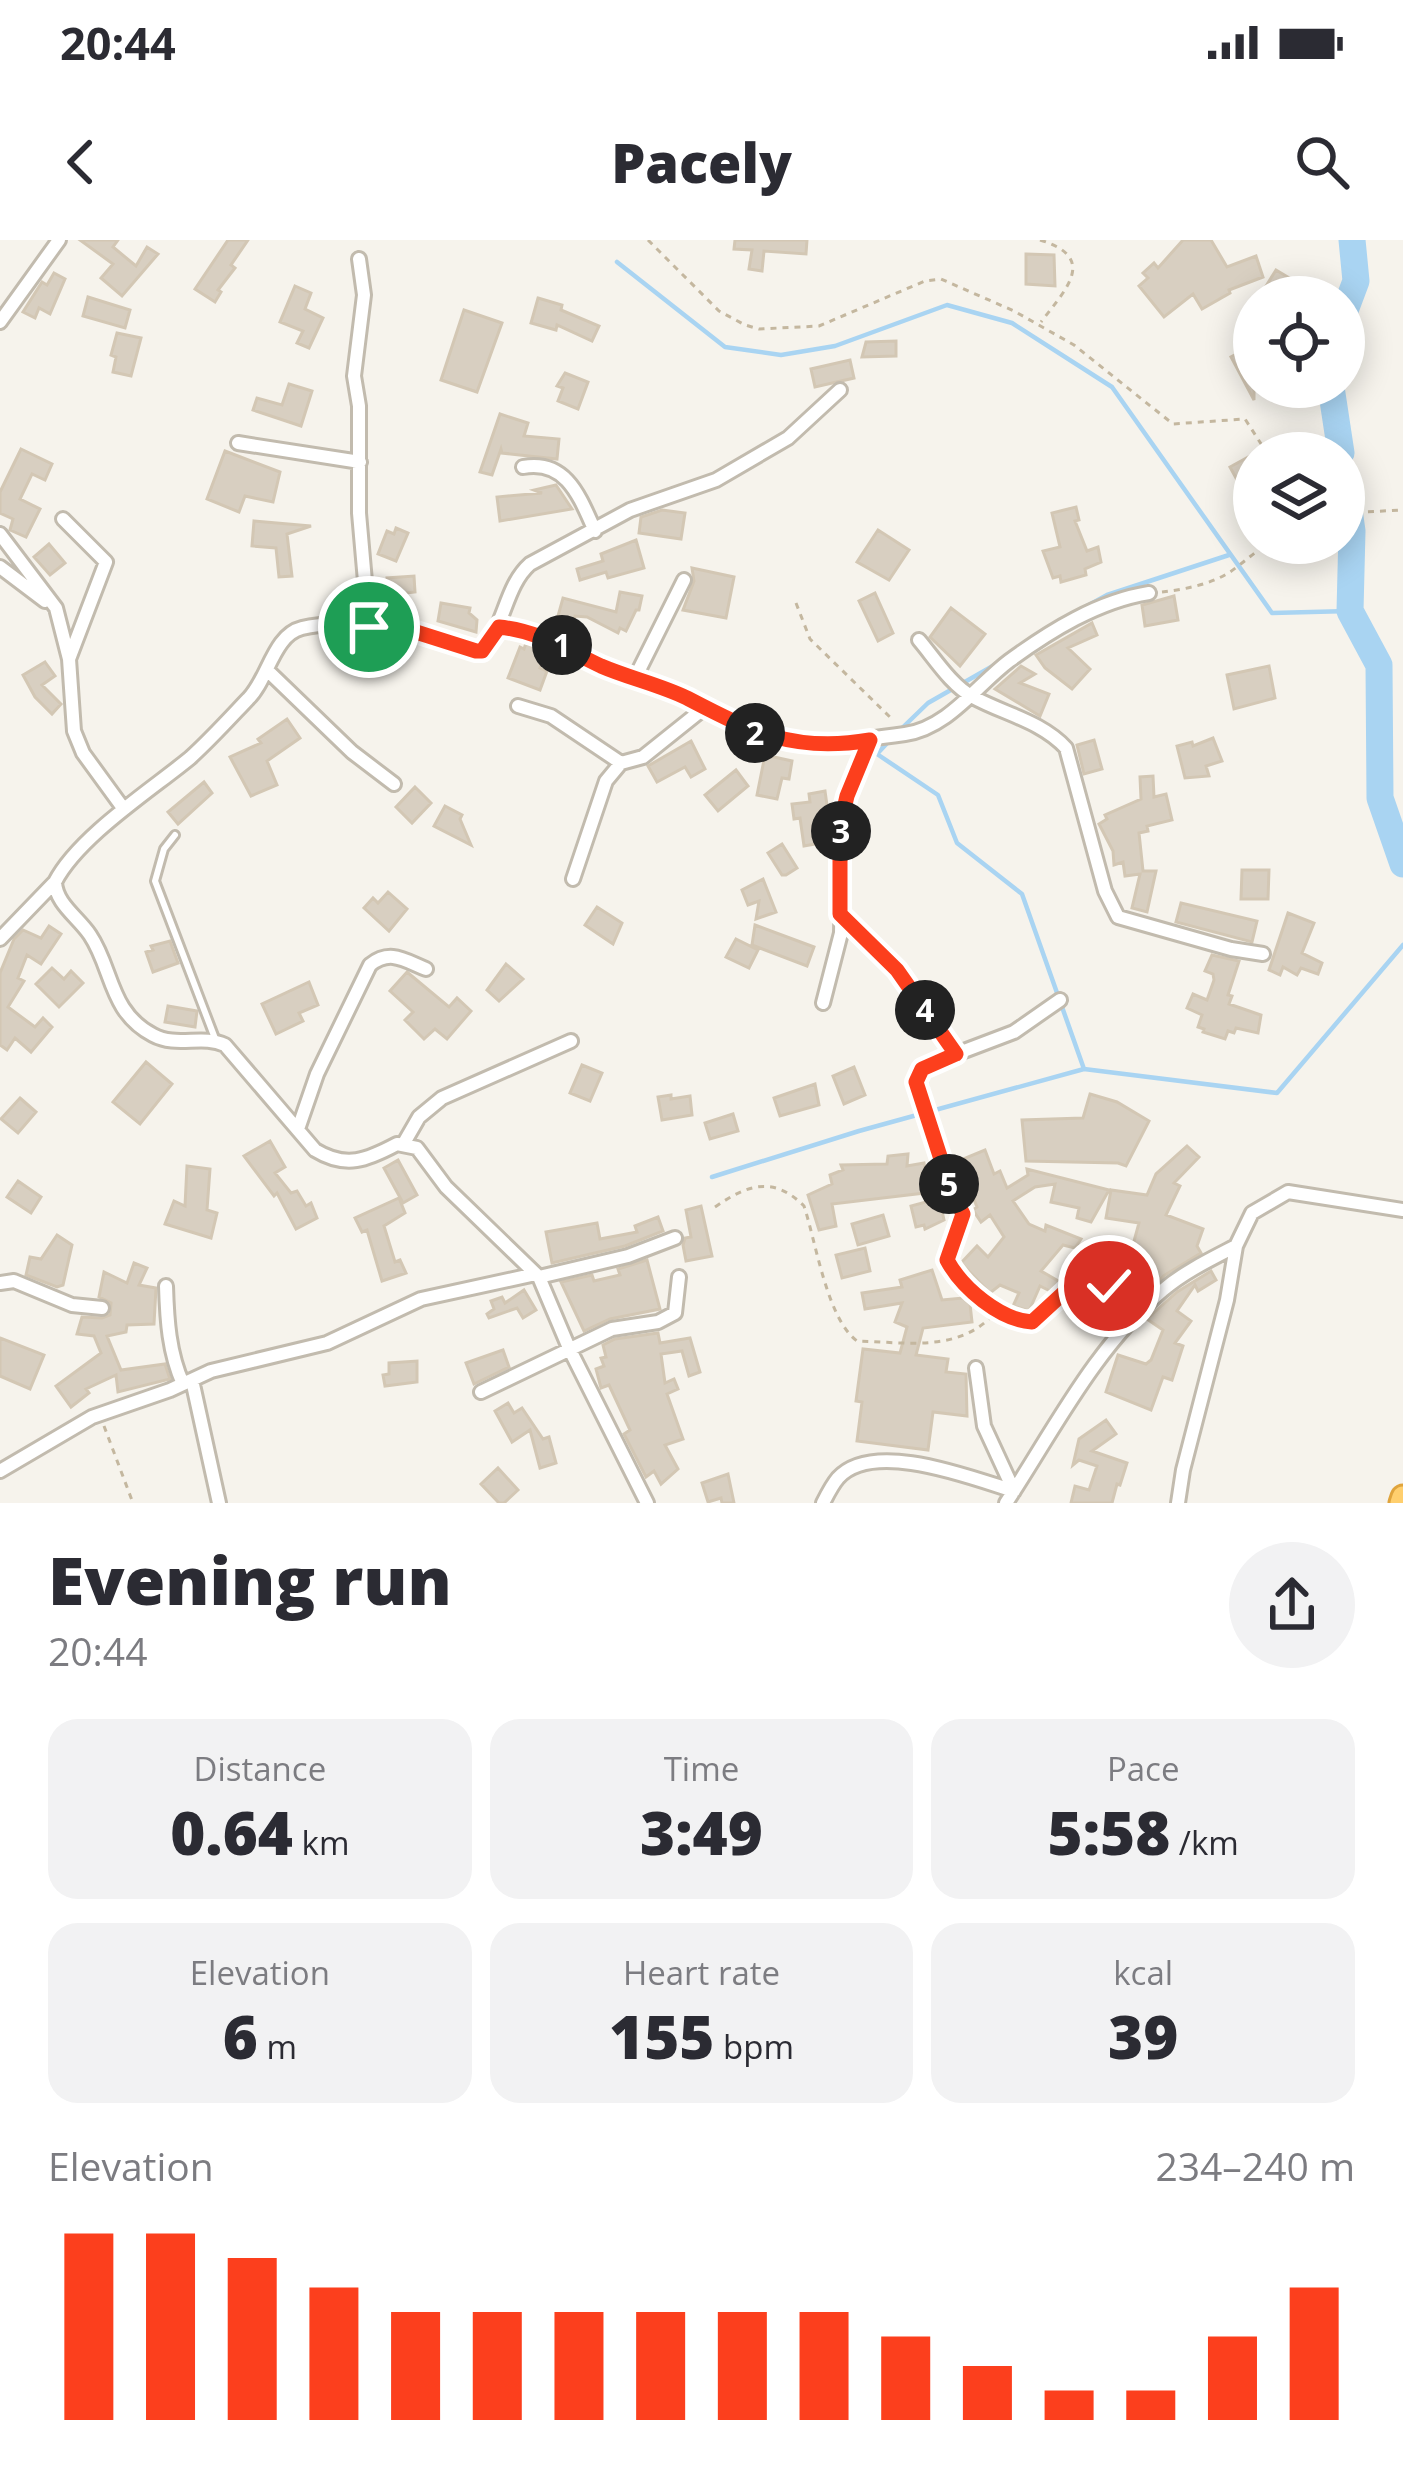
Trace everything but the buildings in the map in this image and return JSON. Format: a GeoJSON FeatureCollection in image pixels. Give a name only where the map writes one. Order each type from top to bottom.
{"type":"FeatureCollection","features":[{"type":"Feature","properties":{"kind":"street"},"geometry":{"type":"LineString","coordinates":[[0,322],[59,240]]}},
{"type":"Feature","properties":{"kind":"street"},"geometry":{"type":"LineString","coordinates":[[359,260],[364,295],[354,376],[369,627]]}},
{"type":"Feature","properties":{"kind":"street"},"geometry":{"type":"LineString","coordinates":[[0,939],[124,808],[192,756],[255,693],[280,644],[292,631],[308,626],[369,627],[416,632],[482,651],[499,627],[520,573],[644,504],[716,479],[767,451],[808,423],[840,389]]}},
{"type":"Feature","properties":{"kind":"street"},"geometry":{"type":"LineString","coordinates":[[238,443],[360,462]]}},
{"type":"Feature","properties":{"kind":"street"},"geometry":{"type":"LineString","coordinates":[[523,467],[536,465],[562,474],[573,484],[595,531]]}},
{"type":"Feature","properties":{"kind":"street"},"geometry":{"type":"LineString","coordinates":[[63,520],[106,562],[69,659]]}},
{"type":"Feature","properties":{"kind":"street"},"geometry":{"type":"LineString","coordinates":[[0,534],[56,608],[69,659],[74,731],[83,753],[124,808]]}},
{"type":"Feature","properties":{"kind":"street"},"geometry":{"type":"LineString","coordinates":[[0,567],[56,608]]}},
{"type":"Feature","properties":{"kind":"street"},"geometry":{"type":"LineString","coordinates":[[634,680],[684,580]]}},
{"type":"Feature","properties":{"kind":"street"},"geometry":{"type":"LineString","coordinates":[[499,627],[540,634],[634,680],[677,694],[739,727],[783,741],[818,745],[907,734],[948,715],[1006,663],[1069,623],[1148,593]]}},
{"type":"Feature","properties":{"kind":"street"},"geometry":{"type":"LineString","coordinates":[[919,640],[970,696],[1007,710],[1066,748],[1105,891],[1118,917],[1263,954]]}},
{"type":"Feature","properties":{"kind":"street"},"geometry":{"type":"LineString","coordinates":[[268,671],[352,752],[394,784]]}},
{"type":"Feature","properties":{"kind":"street"},"geometry":{"type":"LineString","coordinates":[[518,706],[551,716],[621,763]]}},
{"type":"Feature","properties":{"kind":"street"},"geometry":{"type":"LineString","coordinates":[[573,879],[606,781],[621,763],[643,757],[703,709]]}},
{"type":"Feature","properties":{"kind":"street"},"geometry":{"type":"LineString","coordinates":[[823,1003],[841,933],[840,826],[870,740]]}},
{"type":"Feature","properties":{"kind":"street"},"geometry":{"type":"LineString","coordinates":[[55,882],[59,899],[93,938],[108,983],[125,1012],[150,1034],[171,1042],[216,1041],[233,1053],[315,1150],[347,1163],[364,1161],[404,1143],[419,1117],[442,1098],[571,1041]]}},
{"type":"Feature","properties":{"kind":"street"},"geometry":{"type":"LineString","coordinates":[[840,914],[897,970],[956,1054]]}},
{"type":"Feature","properties":{"kind":"street"},"geometry":{"type":"LineString","coordinates":[[298,1129],[317,1074],[370,965],[393,955],[426,969]]}},
{"type":"Feature","properties":{"kind":"street"},"geometry":{"type":"LineString","coordinates":[[1060,1000],[1014,1032],[922,1069],[916,1082],[963,1214],[947,1260],[954,1274],[1008,1317],[1032,1322],[1082,1276],[1097,1277],[1109,1286],[1136,1318]]}},
{"type":"Feature","properties":{"kind":"street"},"geometry":{"type":"LineString","coordinates":[[404,1143],[417,1148],[446,1187],[537,1276],[646,1503]]}},
{"type":"Feature","properties":{"kind":"street"},"geometry":{"type":"LineString","coordinates":[[1178,1503],[1236,1246],[1252,1213],[1288,1192],[1403,1210]]}},
{"type":"Feature","properties":{"kind":"street"},"geometry":{"type":"LineString","coordinates":[[0,1471],[100,1415],[188,1382],[326,1343],[422,1299],[628,1256],[674,1238]]}},
{"type":"Feature","properties":{"kind":"street"},"geometry":{"type":"LineString","coordinates":[[1010,1497],[1095,1364],[1136,1318],[1163,1289],[1236,1246]]}},
{"type":"Feature","properties":{"kind":"street"},"geometry":{"type":"LineString","coordinates":[[481,1392],[612,1329],[658,1322],[675,1313],[679,1277]]}},
{"type":"Feature","properties":{"kind":"street"},"geometry":{"type":"LineString","coordinates":[[0,1283],[14,1281],[72,1305],[102,1308]]}},
{"type":"Feature","properties":{"kind":"street"},"geometry":{"type":"LineString","coordinates":[[166,1286],[174,1363],[188,1382],[219,1503]]}},
{"type":"Feature","properties":{"kind":"street"},"geometry":{"type":"LineString","coordinates":[[976,1368],[984,1426],[1010,1497]]}},
{"type":"Feature","properties":{"kind":"street"},"geometry":{"type":"LineString","coordinates":[[823,1503],[840,1475],[871,1462],[943,1469],[1010,1497]]}},
{"type":"Feature","properties":{"kind":"lane"},"geometry":{"type":"LineString","coordinates":[[175,835],[164,849],[154,881],[216,1041]]}},
{"type":"Feature","properties":{"kind":"path"},"geometry":{"type":"LineString","coordinates":[[648,240],[719,311],[759,329],[819,326],[935,280],[962,287],[1040,324],[1123,380],[1167,421],[1180,426],[1245,419],[1254,432]]}},
{"type":"Feature","properties":{"kind":"path"},"geometry":{"type":"LineString","coordinates":[[1040,240],[1070,255],[1075,273],[1040,324]]}},
{"type":"Feature","properties":{"kind":"path"},"geometry":{"type":"LineString","coordinates":[[1365,512],[1403,510]]}},
{"type":"Feature","properties":{"kind":"path"},"geometry":{"type":"LineString","coordinates":[[1148,593],[1208,582],[1241,564]]}},
{"type":"Feature","properties":{"kind":"path"},"geometry":{"type":"LineString","coordinates":[[796,603],[810,638],[907,734]]}},
{"type":"Feature","properties":{"kind":"path"},"geometry":{"type":"LineString","coordinates":[[715,1207],[743,1188],[776,1186],[794,1195],[804,1206],[832,1304],[857,1341],[950,1342],[979,1328],[999,1310]]}},
{"type":"Feature","properties":{"kind":"path"},"geometry":{"type":"LineString","coordinates":[[100,1415],[133,1503]]}},
{"type":"Feature","properties":{"kind":"waterway"},"geometry":{"type":"LineString","coordinates":[[1352,240],[1356,276]]}},
{"type":"Feature","properties":{"kind":"waterway"},"geometry":{"type":"LineString","coordinates":[[617,262],[725,347],[781,355],[835,346],[947,305],[1012,323],[1112,387],[1272,613],[1350,611]]}},
{"type":"Feature","properties":{"kind":"waterway"},"geometry":{"type":"LineString","coordinates":[[1334,408],[1338,432]]}},
{"type":"Feature","properties":{"kind":"waterway"},"geometry":{"type":"LineString","coordinates":[[1051,626],[1107,595],[1229,555]]}},
{"type":"Feature","properties":{"kind":"waterway"},"geometry":{"type":"LineString","coordinates":[[1351,564],[1350,611],[1379,665],[1380,798],[1403,864]]}},
{"type":"Feature","properties":{"kind":"waterway"},"geometry":{"type":"LineString","coordinates":[[899,731],[928,703],[998,663]]}},
{"type":"Feature","properties":{"kind":"waterway"},"geometry":{"type":"LineString","coordinates":[[891,739],[877,754],[938,795],[957,843],[1022,894],[1084,1069]]}},
{"type":"Feature","properties":{"kind":"waterway"},"geometry":{"type":"LineString","coordinates":[[712,1177],[1084,1069],[1277,1093],[1403,945]]}},
{"type":"Feature","properties":{"kind":"route"},"geometry":{"type":"LineString","coordinates":[[369,627],[416,632],[476,651],[482,651],[499,627],[520,629],[555,640],[587,659],[677,694],[764,736],[818,745],[870,740],[840,826],[840,914],[897,970],[956,1054],[922,1069],[916,1082],[963,1214],[947,1260],[954,1274],[973,1291],[1021,1321],[1032,1322],[1082,1276],[1097,1277],[1109,1286]]}}]}
